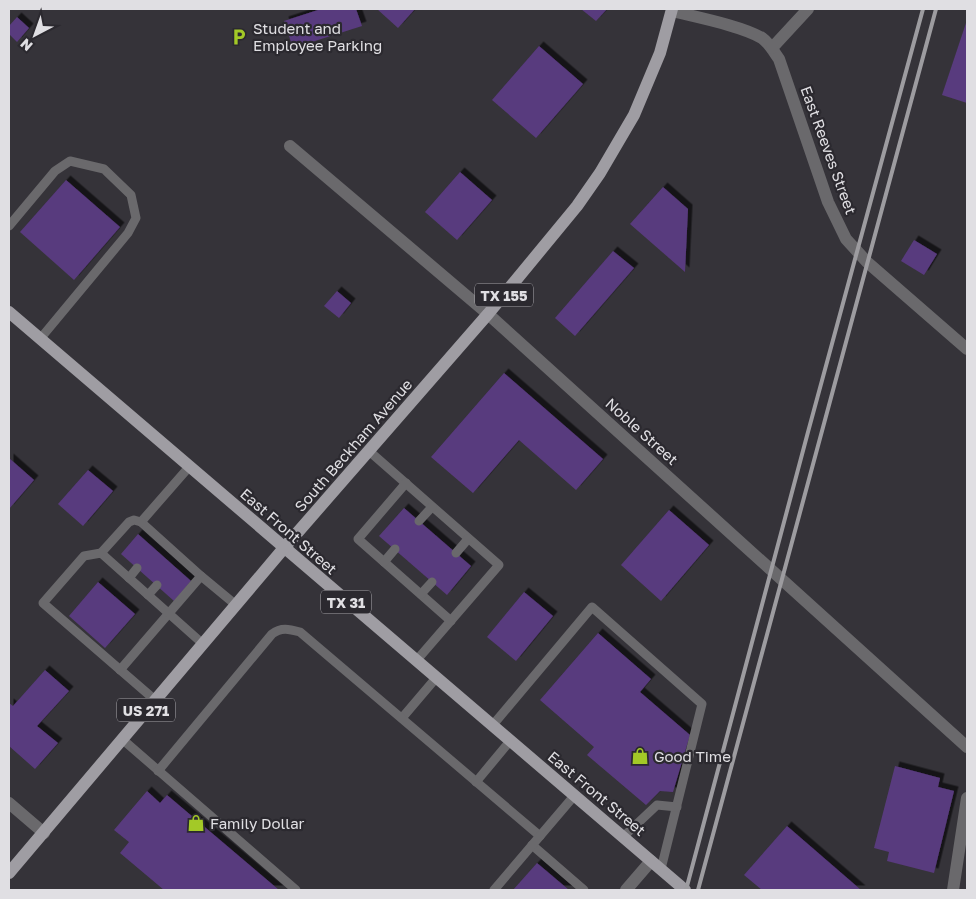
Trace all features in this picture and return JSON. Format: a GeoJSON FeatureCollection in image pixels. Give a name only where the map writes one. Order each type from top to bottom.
{"type":"FeatureCollection","features":[{"type":"Feature","properties":{"kind":"main road","name":"South Beckham Avenue"},"geometry":{"type":"LineString","coordinates":[[9,873],[236,604],[488,314],[577,206],[620,140],[649,81],[660,53],[672,10]]}},
{"type":"Feature","properties":{"kind":"main road","name":"East Front Street"},"geometry":{"type":"LineString","coordinates":[[9,312],[685,890]]}},
{"type":"Feature","properties":{"kind":"street"},"geometry":{"type":"LineString","coordinates":[[772,48],[808,9]]}},
{"type":"Feature","properties":{"kind":"street","name":"East Reeves Street"},"geometry":{"type":"LineString","coordinates":[[672,10],[740,29],[762,39],[772,48],[779,59],[785,75],[828,202],[846,239],[867,262],[967,349]]}},
{"type":"Feature","properties":{"kind":"street","name":"Noble Street"},"geometry":{"type":"LineString","coordinates":[[290,146],[488,314],[967,747]]}},
{"type":"Feature","properties":{"kind":"street"},"geometry":{"type":"LineString","coordinates":[[953,890],[967,798]]}},
{"type":"Feature","properties":{"kind":"street"},"geometry":{"type":"LineString","coordinates":[[9,803],[44,833]]}},
{"type":"Feature","properties":{"kind":"street"},"geometry":{"type":"LineString","coordinates":[[626,890],[651,860]]}},
{"type":"Feature","properties":{"kind":"lane"},"geometry":{"type":"LineString","coordinates":[[9,226],[56,171],[70,161],[104,168],[131,195],[136,218],[128,233],[40,339]]}},
{"type":"Feature","properties":{"kind":"lane"},"geometry":{"type":"LineString","coordinates":[[369,451],[499,565],[416,661]]}},
{"type":"Feature","properties":{"kind":"lane"},"geometry":{"type":"LineString","coordinates":[[141,522],[189,467]]}},
{"type":"Feature","properties":{"kind":"lane"},"geometry":{"type":"LineString","coordinates":[[406,484],[358,539],[451,621]]}},
{"type":"Feature","properties":{"kind":"lane"},"geometry":{"type":"LineString","coordinates":[[419,521],[432,507]]}},
{"type":"Feature","properties":{"kind":"lane"},"geometry":{"type":"LineString","coordinates":[[155,700],[43,603],[84,556],[101,553],[129,522],[134,520],[141,522],[201,576],[236,604]]}},
{"type":"Feature","properties":{"kind":"lane"},"geometry":{"type":"LineString","coordinates":[[456,553],[468,539]]}},
{"type":"Feature","properties":{"kind":"lane"},"geometry":{"type":"LineString","coordinates":[[154,548],[161,540]]}},
{"type":"Feature","properties":{"kind":"lane"},"geometry":{"type":"LineString","coordinates":[[384,562],[394,549]]}},
{"type":"Feature","properties":{"kind":"lane"},"geometry":{"type":"LineString","coordinates":[[101,553],[203,644]]}},
{"type":"Feature","properties":{"kind":"lane"},"geometry":{"type":"LineString","coordinates":[[174,565],[181,558]]}},
{"type":"Feature","properties":{"kind":"lane"},"geometry":{"type":"LineString","coordinates":[[129,578],[137,568]]}},
{"type":"Feature","properties":{"kind":"lane"},"geometry":{"type":"LineString","coordinates":[[120,670],[201,576]]}},
{"type":"Feature","properties":{"kind":"lane"},"geometry":{"type":"LineString","coordinates":[[421,594],[432,582]]}},
{"type":"Feature","properties":{"kind":"lane"},"geometry":{"type":"LineString","coordinates":[[148,595],[157,586]]}},
{"type":"Feature","properties":{"kind":"lane"},"geometry":{"type":"LineString","coordinates":[[492,726],[592,607],[702,704],[661,869]]}},
{"type":"Feature","properties":{"kind":"lane"},"geometry":{"type":"LineString","coordinates":[[158,771],[272,634],[278,629],[290,629],[300,632],[540,836]]}},
{"type":"Feature","properties":{"kind":"lane"},"geometry":{"type":"LineString","coordinates":[[402,718],[436,678]]}},
{"type":"Feature","properties":{"kind":"lane"},"geometry":{"type":"LineString","coordinates":[[122,739],[296,890]]}},
{"type":"Feature","properties":{"kind":"lane"},"geometry":{"type":"LineString","coordinates":[[476,782],[510,741]]}},
{"type":"Feature","properties":{"kind":"lane"},"geometry":{"type":"LineString","coordinates":[[494,890],[574,796]]}},
{"type":"Feature","properties":{"kind":"lane"},"geometry":{"type":"LineString","coordinates":[[623,837],[657,805],[677,807]]}},
{"type":"Feature","properties":{"kind":"lane"},"geometry":{"type":"LineString","coordinates":[[532,845],[584,890]]}},
{"type":"Feature","properties":{"kind":"building"},"geometry":{"type":"Polygon","coordinates":[[[321,9],[356,9],[362,26],[293,48],[284,21],[321,9]]]}},
{"type":"Feature","properties":{"kind":"building"},"geometry":{"type":"Polygon","coordinates":[[[377,9],[415,9],[398,28],[377,9]]]}},
{"type":"Feature","properties":{"kind":"building"},"geometry":{"type":"Polygon","coordinates":[[[581,9],[607,9],[596,21],[581,9]]]}},
{"type":"Feature","properties":{"kind":"building"},"geometry":{"type":"Polygon","coordinates":[[[17,17],[29,28],[17,42],[9,34],[9,26],[17,17]]]}},
{"type":"Feature","properties":{"kind":"building"},"geometry":{"type":"Polygon","coordinates":[[[967,20],[967,103],[942,95],[967,20]]]}},
{"type":"Feature","properties":{"kind":"building"},"geometry":{"type":"Polygon","coordinates":[[[539,46],[583,84],[536,138],[492,100],[539,46]]]}},
{"type":"Feature","properties":{"kind":"building"},"geometry":{"type":"Polygon","coordinates":[[[460,172],[492,200],[457,240],[425,212],[460,172]]]}},
{"type":"Feature","properties":{"kind":"building"},"geometry":{"type":"Polygon","coordinates":[[[66,180],[120,227],[74,280],[20,232],[66,180]]]}},
{"type":"Feature","properties":{"kind":"building"},"geometry":{"type":"Polygon","coordinates":[[[663,187],[688,209],[685,272],[630,224],[663,187]]]}},
{"type":"Feature","properties":{"kind":"building"},"geometry":{"type":"Polygon","coordinates":[[[914,240],[937,254],[924,275],[901,261],[914,240]]]}},
{"type":"Feature","properties":{"kind":"building"},"geometry":{"type":"Polygon","coordinates":[[[613,251],[634,268],[575,336],[555,318],[613,251]]]}},
{"type":"Feature","properties":{"kind":"building"},"geometry":{"type":"Polygon","coordinates":[[[337,291],[351,303],[339,318],[324,306],[337,291]]]}},
{"type":"Feature","properties":{"kind":"building"},"geometry":{"type":"Polygon","coordinates":[[[504,373],[603,459],[576,490],[519,440],[473,493],[431,457],[504,373]]]}},
{"type":"Feature","properties":{"kind":"building"},"geometry":{"type":"Polygon","coordinates":[[[9,458],[34,480],[9,509],[9,458]]]}},
{"type":"Feature","properties":{"kind":"building"},"geometry":{"type":"Polygon","coordinates":[[[88,470],[113,491],[83,526],[58,504],[88,470]]]}},
{"type":"Feature","properties":{"kind":"building"},"geometry":{"type":"Polygon","coordinates":[[[404,508],[471,566],[447,595],[379,536],[404,508]]]}},
{"type":"Feature","properties":{"kind":"building"},"geometry":{"type":"Polygon","coordinates":[[[669,510],[709,545],[661,601],[621,565],[669,510]]]}},
{"type":"Feature","properties":{"kind":"building"},"geometry":{"type":"Polygon","coordinates":[[[138,534],[191,581],[174,601],[121,554],[138,534]]]}},
{"type":"Feature","properties":{"kind":"building"},"geometry":{"type":"Polygon","coordinates":[[[98,582],[135,614],[105,648],[69,616],[98,582]]]}},
{"type":"Feature","properties":{"kind":"building"},"geometry":{"type":"Polygon","coordinates":[[[524,592],[553,616],[516,661],[487,637],[524,592]]]}},
{"type":"Feature","properties":{"kind":"building"},"geometry":{"type":"Polygon","coordinates":[[[598,633],[651,679],[640,692],[690,735],[673,792],[660,791],[646,805],[587,755],[594,747],[540,700],[598,633]]]}},
{"type":"Feature","properties":{"kind":"building"},"geometry":{"type":"Polygon","coordinates":[[[45,670],[69,691],[37,726],[58,743],[35,769],[9,746],[9,703],[13,706],[45,670]]]}},
{"type":"Feature","properties":{"kind":"building"},"geometry":{"type":"Polygon","coordinates":[[[895,766],[940,778],[938,787],[954,791],[934,873],[887,861],[889,852],[874,848],[895,766]]]}},
{"type":"Feature","properties":{"kind":"building"},"geometry":{"type":"Polygon","coordinates":[[[147,791],[160,803],[167,795],[279,890],[164,890],[120,853],[129,842],[114,830],[147,791]]]}},
{"type":"Feature","properties":{"kind":"building"},"geometry":{"type":"Polygon","coordinates":[[[787,826],[861,890],[762,890],[744,875],[787,826]]]}},
{"type":"Feature","properties":{"kind":"building"},"geometry":{"type":"Polygon","coordinates":[[[537,863],[569,890],[513,890],[537,863]]]}},
{"type":"Feature","properties":{"kind":"railway"},"geometry":{"type":"LineString","coordinates":[[686,890],[923,9]]}},
{"type":"Feature","properties":{"kind":"railway"},"geometry":{"type":"LineString","coordinates":[[698,890],[936,9]]}},
{"type":"Feature","properties":{"kind":"place","name":"Student and Employee Parking"},"geometry":{"type":"Point","coordinates":[239,37]}},
{"type":"Feature","properties":{"kind":"place","name":"Good Time"},"geometry":{"type":"Point","coordinates":[640,756]}},
{"type":"Feature","properties":{"kind":"place","name":"Family Dollar"},"geometry":{"type":"Point","coordinates":[196,823]}}]}
